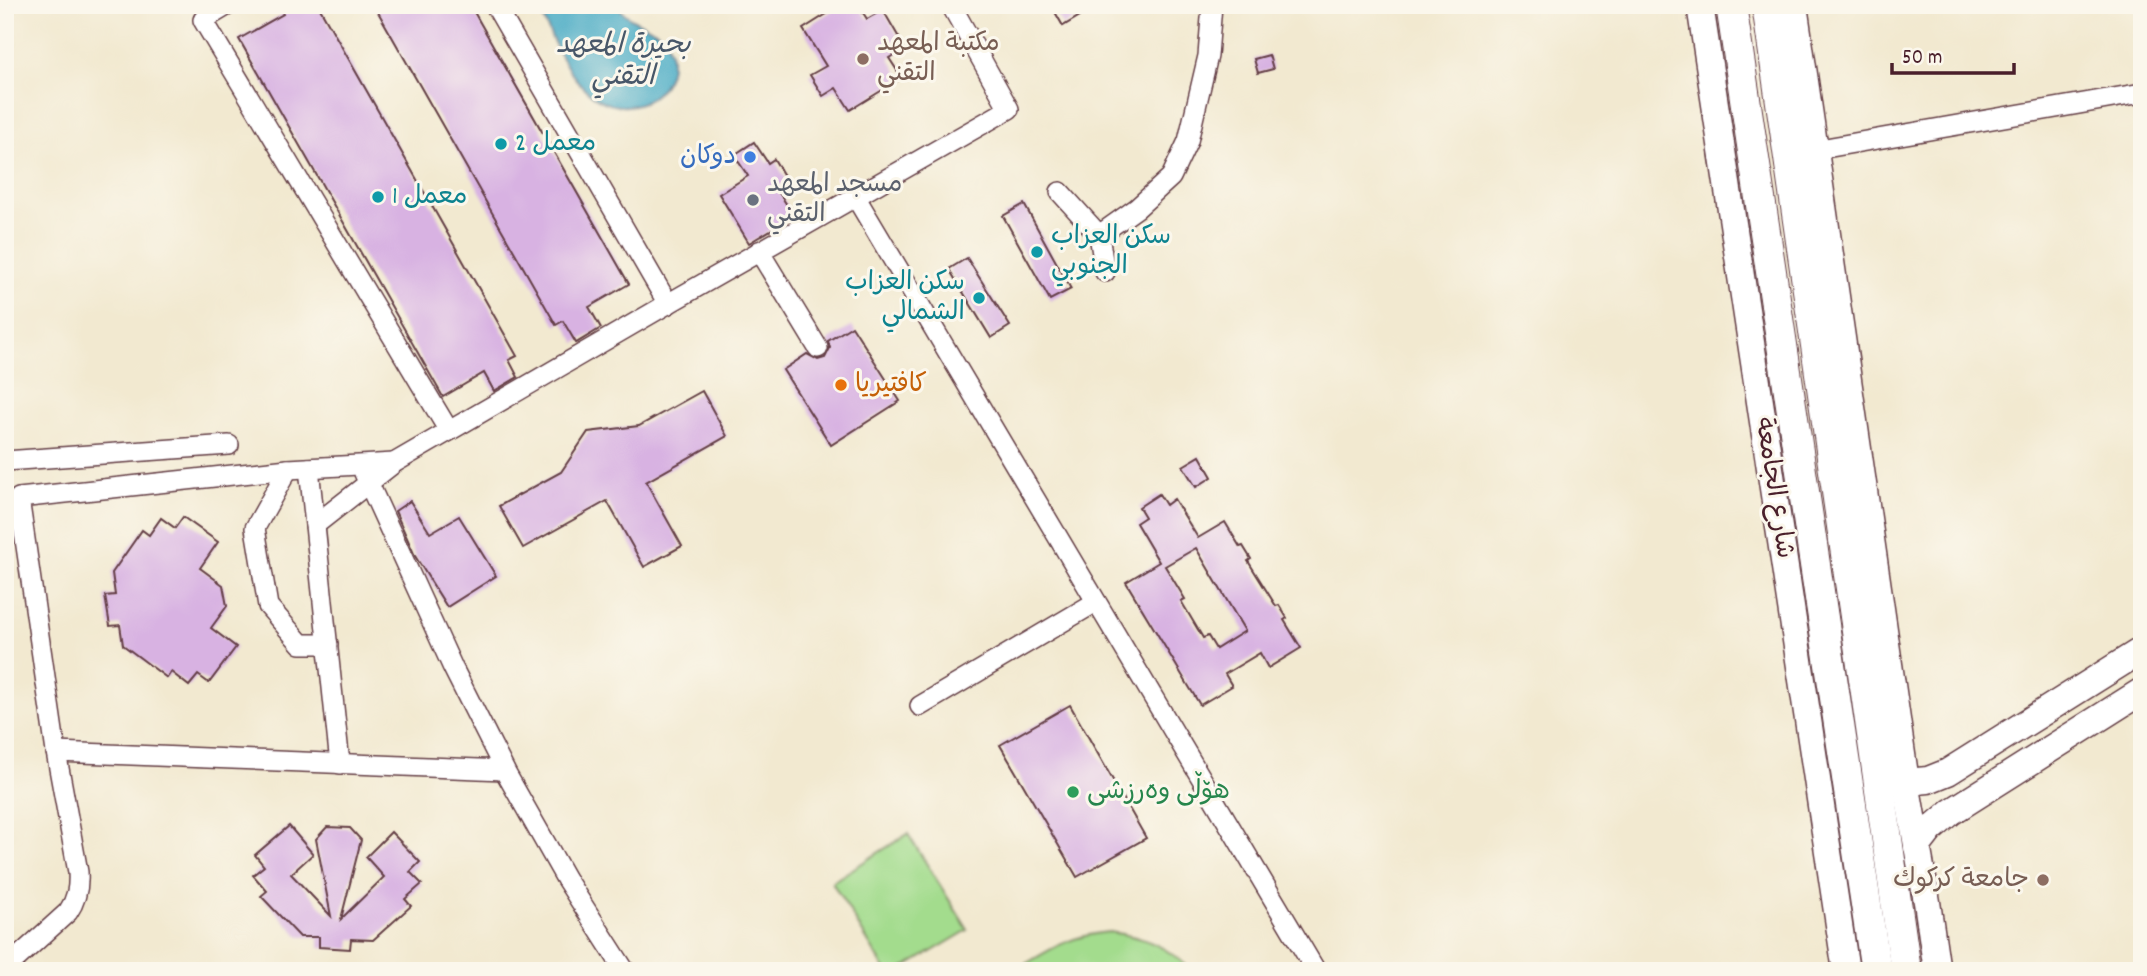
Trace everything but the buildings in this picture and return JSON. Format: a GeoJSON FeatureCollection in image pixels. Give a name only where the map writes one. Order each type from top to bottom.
{"type":"FeatureCollection","features":[{"type":"Feature","properties":{"kind":"main road"},"geometry":{"type":"LineString","coordinates":[[1731,5],[1876,971]]}},
{"type":"Feature","properties":{"kind":"main road"},"geometry":{"type":"LineString","coordinates":[[1767,5],[1906,971]]}},
{"type":"Feature","properties":{"kind":"street"},"geometry":{"type":"LineString","coordinates":[[228,5],[203,20],[449,431]]}},
{"type":"Feature","properties":{"kind":"street"},"geometry":{"type":"LineString","coordinates":[[495,5],[668,304]]}},
{"type":"Feature","properties":{"kind":"street"},"geometry":{"type":"LineString","coordinates":[[315,525],[365,474],[394,463],[1009,108],[951,5]]}},
{"type":"Feature","properties":{"kind":"street"},"geometry":{"type":"LineString","coordinates":[[1099,235],[1137,208],[1171,177],[1188,141],[1208,56],[1212,5]]}},
{"type":"Feature","properties":{"kind":"street","name":"شارع الجامعة"},"geometry":{"type":"LineString","coordinates":[[1700,5],[1846,971]]}},
{"type":"Feature","properties":{"kind":"street"},"geometry":{"type":"LineString","coordinates":[[1794,5],[1906,782],[1937,971]]}},
{"type":"Feature","properties":{"kind":"street"},"geometry":{"type":"LineString","coordinates":[[1814,150],[2142,93]]}},
{"type":"Feature","properties":{"kind":"street"},"geometry":{"type":"LineString","coordinates":[[1060,192],[1099,235],[1105,272]]}},
{"type":"Feature","properties":{"kind":"street"},"geometry":{"type":"LineString","coordinates":[[855,196],[1316,971]]}},
{"type":"Feature","properties":{"kind":"street"},"geometry":{"type":"LineString","coordinates":[[759,251],[818,348]]}},
{"type":"Feature","properties":{"kind":"street"},"geometry":{"type":"LineString","coordinates":[[5,461],[229,445]]}},
{"type":"Feature","properties":{"kind":"street"},"geometry":{"type":"LineString","coordinates":[[5,969],[61,919],[74,903],[78,872],[56,752],[19,498],[288,469],[309,468],[365,474]]}},
{"type":"Feature","properties":{"kind":"street"},"geometry":{"type":"LineString","coordinates":[[309,468],[341,764]]}},
{"type":"Feature","properties":{"kind":"street"},"geometry":{"type":"LineString","coordinates":[[288,469],[255,528],[268,606],[301,644],[328,644]]}},
{"type":"Feature","properties":{"kind":"street"},"geometry":{"type":"LineString","coordinates":[[365,474],[453,668],[504,770],[566,878],[625,971]]}},
{"type":"Feature","properties":{"kind":"street"},"geometry":{"type":"LineString","coordinates":[[920,706],[1096,602]]}},
{"type":"Feature","properties":{"kind":"street"},"geometry":{"type":"LineString","coordinates":[[1906,782],[1927,780],[1948,772],[2142,650]]}},
{"type":"Feature","properties":{"kind":"street"},"geometry":{"type":"LineString","coordinates":[[1917,847],[1941,820],[1964,803],[2142,691]]}},
{"type":"Feature","properties":{"kind":"street"},"geometry":{"type":"LineString","coordinates":[[56,752],[504,770]]}},
{"type":"Feature","properties":{"kind":"street"},"geometry":{"type":"LineString","coordinates":[[1948,772],[1964,803]]}},
{"type":"Feature","properties":{"kind":"green space"},"geometry":{"type":"Polygon","coordinates":[[[908,834],[968,930],[899,971],[886,971],[832,882],[908,834]]]}},
{"type":"Feature","properties":{"kind":"green space"},"geometry":{"type":"Polygon","coordinates":[[[1109,932],[1154,944],[1173,955],[1191,971],[1014,971],[1048,950],[1081,937],[1109,932]]]}},
{"type":"Feature","properties":{"kind":"water","name":"بحيرة المعهد التقني"},"geometry":{"type":"Polygon","coordinates":[[[538,5],[617,5],[630,17],[657,32],[667,43],[671,59],[670,73],[664,86],[642,103],[627,106],[613,105],[598,99],[577,81],[569,69],[538,5]]]}},
{"type":"Feature","properties":{"kind":"place","name":"مكتبة المعهد التقني"},"geometry":{"type":"Point","coordinates":[863,59]}},
{"type":"Feature","properties":{"kind":"place","name":"معمل 2"},"geometry":{"type":"Point","coordinates":[501,144]}},
{"type":"Feature","properties":{"kind":"place","name":"دوکان"},"geometry":{"type":"Point","coordinates":[750,157]}},
{"type":"Feature","properties":{"kind":"place","name":"معمل 1"},"geometry":{"type":"Point","coordinates":[378,197]}},
{"type":"Feature","properties":{"kind":"place","name":"مسجد المعهد التقني"},"geometry":{"type":"Point","coordinates":[753,200]}},
{"type":"Feature","properties":{"kind":"place","name":"سكن العزاب الجنوبي"},"geometry":{"type":"Point","coordinates":[1037,252]}},
{"type":"Feature","properties":{"kind":"place","name":"سكن العزاب الشمالي"},"geometry":{"type":"Point","coordinates":[979,298]}},
{"type":"Feature","properties":{"kind":"place","name":"کافتیریا"},"geometry":{"type":"Point","coordinates":[841,385]}},
{"type":"Feature","properties":{"kind":"place","name":"هۆڵی وەرزشی"},"geometry":{"type":"Point","coordinates":[1073,792]}},
{"type":"Feature","properties":{"kind":"place","name":"جامعة كركوك"},"geometry":{"type":"Point","coordinates":[2043,880]}}]}
